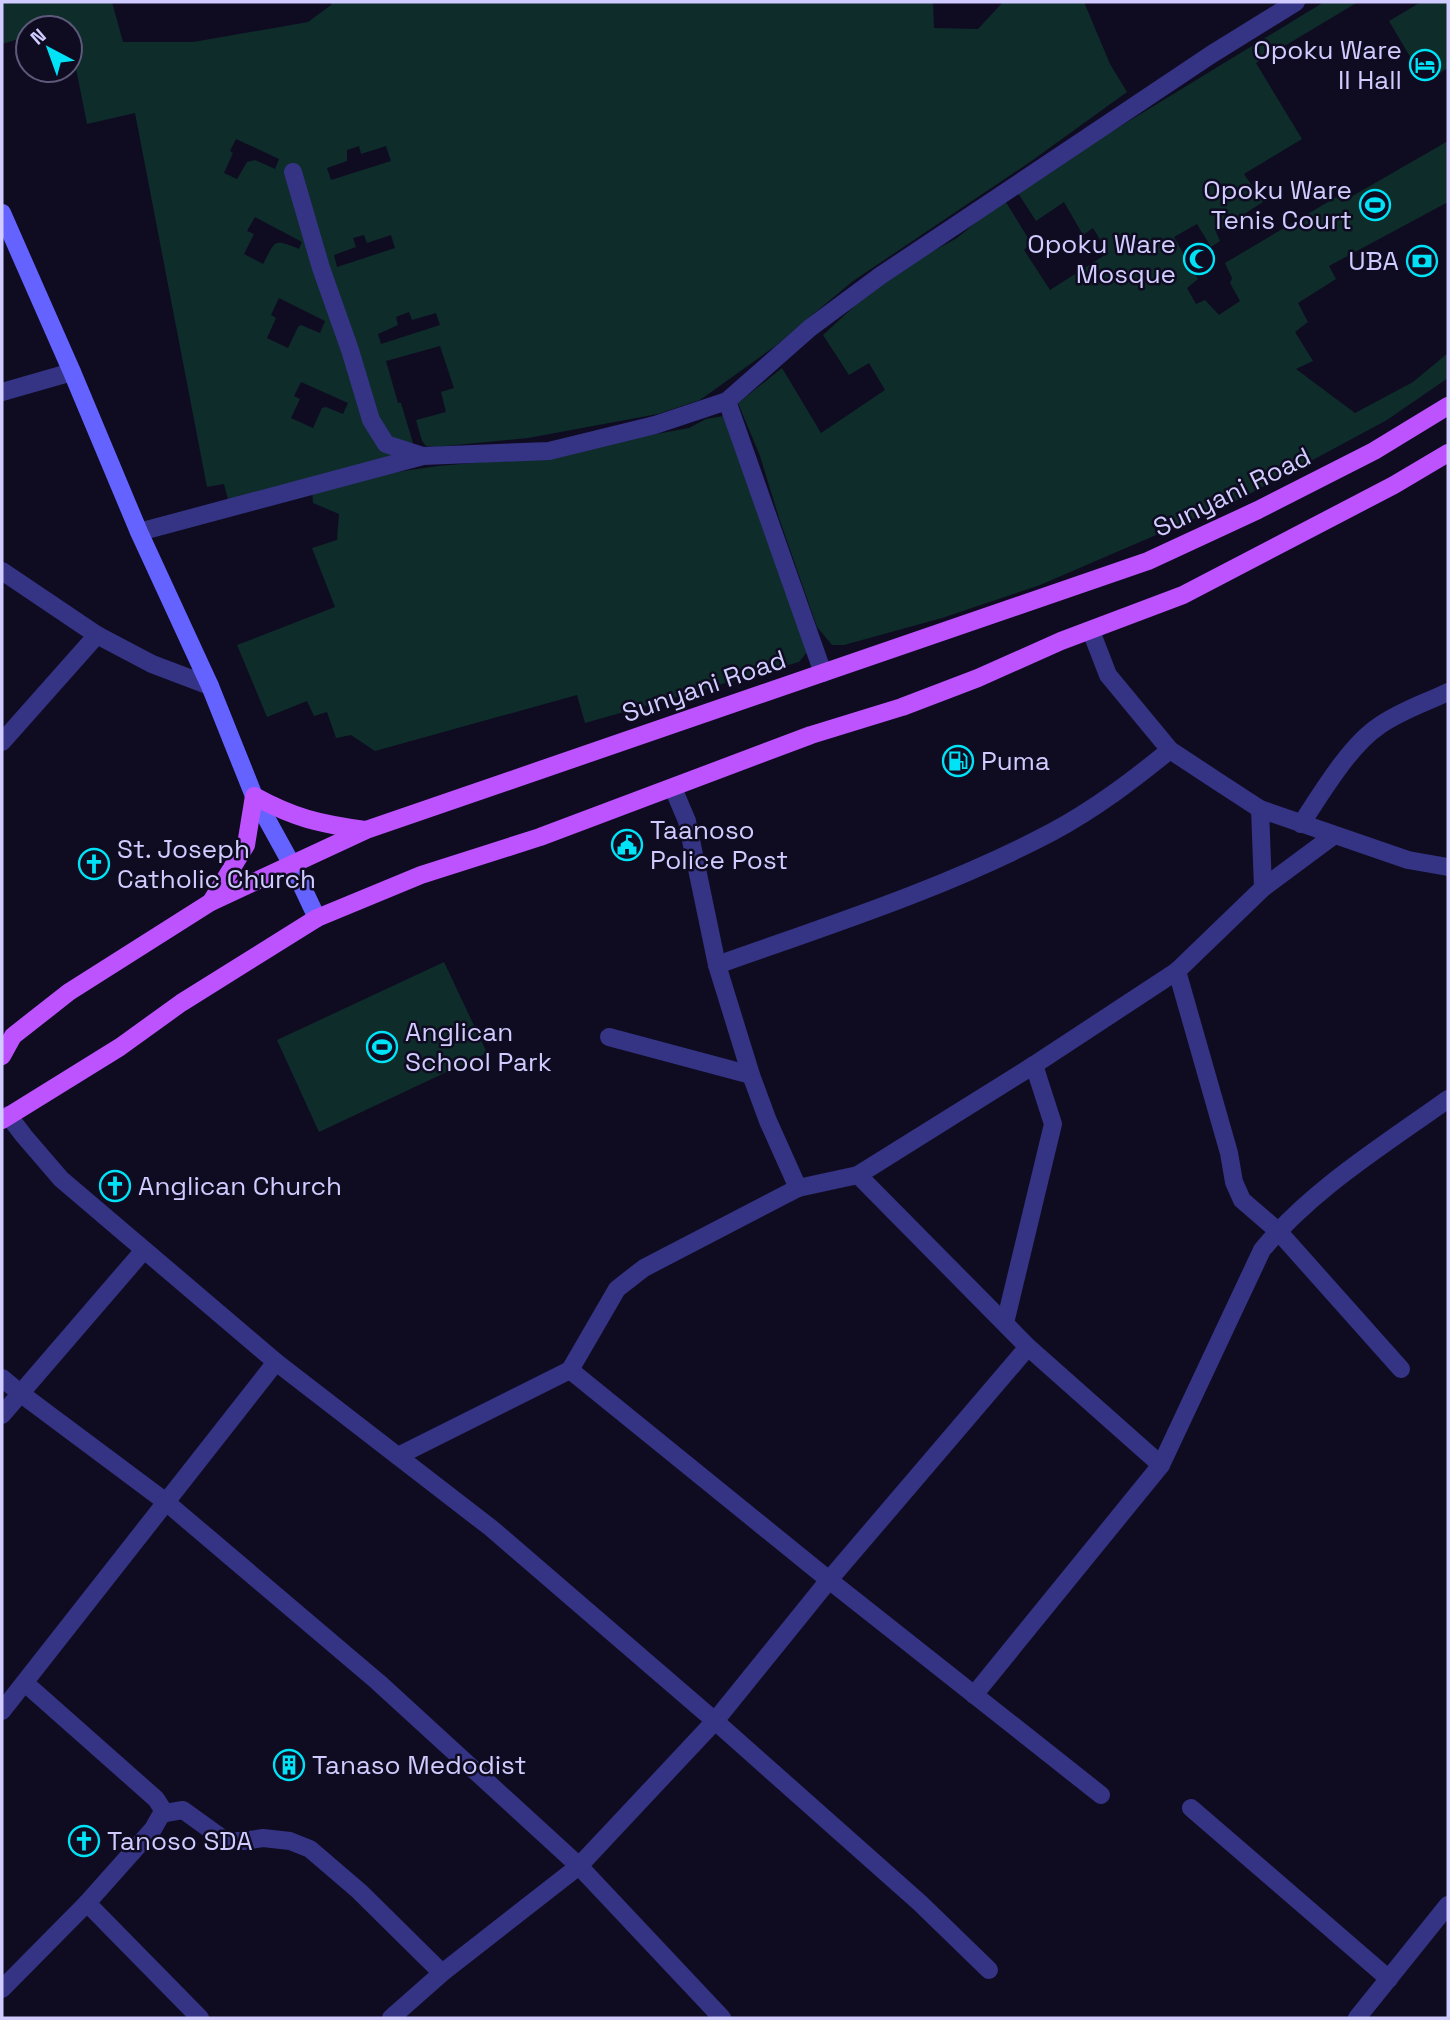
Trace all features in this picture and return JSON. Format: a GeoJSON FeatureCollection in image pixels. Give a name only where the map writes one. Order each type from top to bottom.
{"type":"FeatureCollection","features":[{"type":"Feature","properties":{"kind":"main road","name":"Sunyani Road"},"geometry":{"type":"LineString","coordinates":[[2,1056],[13,1036],[69,992],[211,902],[291,863],[366,830],[1148,561],[1258,510],[1374,451],[1448,406]]}},
{"type":"Feature","properties":{"kind":"main road"},"geometry":{"type":"LineString","coordinates":[[5,1117],[120,1047],[181,1003],[317,918],[421,875],[540,837],[811,735],[902,707],[1183,595],[1394,485],[1448,453]]}},
{"type":"Feature","properties":{"kind":"main road"},"geometry":{"type":"LineString","coordinates":[[211,902],[246,845],[254,796],[309,821],[366,830]]}},
{"type":"Feature","properties":{"kind":"street"},"geometry":{"type":"LineString","coordinates":[[139,532],[423,456],[549,451],[654,425],[727,401],[810,328],[880,276],[1212,54],[1296,2]]}},
{"type":"Feature","properties":{"kind":"street"},"geometry":{"type":"LineString","coordinates":[[293,172],[371,420],[386,444],[423,456]]}},
{"type":"Feature","properties":{"kind":"street"},"geometry":{"type":"LineString","coordinates":[[2,213],[139,532],[209,686],[254,796],[291,863],[317,918]]}},
{"type":"Feature","properties":{"kind":"street"},"geometry":{"type":"LineString","coordinates":[[2,392],[72,372]]}},
{"type":"Feature","properties":{"kind":"street"},"geometry":{"type":"LineString","coordinates":[[727,401],[823,673]]}},
{"type":"Feature","properties":{"kind":"street"},"geometry":{"type":"LineString","coordinates":[[2,571],[97,635],[152,664],[209,686]]}},
{"type":"Feature","properties":{"kind":"street"},"geometry":{"type":"LineString","coordinates":[[1091,631],[1108,676],[1170,750],[1260,809],[1408,860],[1448,867]]}},
{"type":"Feature","properties":{"kind":"street"},"geometry":{"type":"LineString","coordinates":[[2,742],[97,635]]}},
{"type":"Feature","properties":{"kind":"street"},"geometry":{"type":"LineString","coordinates":[[1301,824],[1355,749],[1378,726],[1448,692]]}},
{"type":"Feature","properties":{"kind":"street"},"geometry":{"type":"LineString","coordinates":[[717,965],[922,892],[982,866],[1054,831],[1127,785],[1170,750]]}},
{"type":"Feature","properties":{"kind":"street"},"geometry":{"type":"LineString","coordinates":[[673,788],[687,821],[717,965],[751,1074],[768,1121],[798,1188]]}},
{"type":"Feature","properties":{"kind":"street"},"geometry":{"type":"LineString","coordinates":[[1260,809],[1263,888]]}},
{"type":"Feature","properties":{"kind":"street"},"geometry":{"type":"LineString","coordinates":[[398,1456],[570,1370],[617,1289],[644,1268],[798,1188],[858,1175],[1034,1065],[1177,971],[1263,888],[1333,835]]}},
{"type":"Feature","properties":{"kind":"street"},"geometry":{"type":"LineString","coordinates":[[1177,971],[1229,1153],[1234,1182],[1242,1200],[1278,1231],[1401,1369]]}},
{"type":"Feature","properties":{"kind":"street"},"geometry":{"type":"LineString","coordinates":[[608,1037],[751,1074]]}},
{"type":"Feature","properties":{"kind":"street"},"geometry":{"type":"LineString","coordinates":[[1005,1323],[1053,1124],[1034,1065]]}},
{"type":"Feature","properties":{"kind":"street"},"geometry":{"type":"LineString","coordinates":[[974,1695],[1161,1465],[1262,1250],[1278,1231],[1326,1188],[1448,1098]]}},
{"type":"Feature","properties":{"kind":"street"},"geometry":{"type":"LineString","coordinates":[[5,1117],[61,1179],[276,1362],[491,1528],[715,1721],[920,1903],[989,1970]]}},
{"type":"Feature","properties":{"kind":"street"},"geometry":{"type":"LineString","coordinates":[[858,1175],[1028,1346],[1161,1465]]}},
{"type":"Feature","properties":{"kind":"street"},"geometry":{"type":"LineString","coordinates":[[2,1415],[144,1250]]}},
{"type":"Feature","properties":{"kind":"street"},"geometry":{"type":"LineString","coordinates":[[391,2018],[442,1973],[579,1866],[715,1721],[829,1580],[1028,1346]]}},
{"type":"Feature","properties":{"kind":"street"},"geometry":{"type":"LineString","coordinates":[[2,1711],[276,1362]]}},
{"type":"Feature","properties":{"kind":"street"},"geometry":{"type":"LineString","coordinates":[[570,1370],[829,1580],[1101,1795]]}},
{"type":"Feature","properties":{"kind":"street"},"geometry":{"type":"LineString","coordinates":[[2,1378],[166,1502],[378,1682],[579,1866],[722,2018]]}},
{"type":"Feature","properties":{"kind":"street"},"geometry":{"type":"LineString","coordinates":[[26,1683],[156,1800],[166,1813]]}},
{"type":"Feature","properties":{"kind":"street"},"geometry":{"type":"LineString","coordinates":[[1191,1808],[1389,1979]]}},
{"type":"Feature","properties":{"kind":"street"},"geometry":{"type":"LineString","coordinates":[[2,1989],[87,1903],[153,1829],[161,1815],[183,1810],[226,1841],[263,1838],[290,1841],[310,1849],[359,1891],[442,1973]]}},
{"type":"Feature","properties":{"kind":"street"},"geometry":{"type":"LineString","coordinates":[[87,1903],[200,2018]]}},
{"type":"Feature","properties":{"kind":"street"},"geometry":{"type":"LineString","coordinates":[[1357,2018],[1448,1905]]}},
{"type":"Feature","properties":{"kind":"green space"},"geometry":{"type":"Polygon","coordinates":[[[2,2],[112,2],[123,42],[193,42],[308,22],[332,2],[933,2],[934,28],[978,29],[1003,2],[1084,2],[1110,64],[1127,92],[1030,162],[853,281],[774,347],[700,400],[658,414],[528,438],[426,446],[416,420],[446,412],[441,392],[454,388],[440,346],[386,361],[413,443],[404,444],[401,457],[228,500],[224,484],[207,487],[135,113],[87,124],[79,84],[84,84],[84,14],[14,14],[14,40],[2,44],[2,2]],[[236,139],[224,173],[237,179],[247,162],[255,160],[275,169],[279,159],[236,139]],[[359,146],[347,150],[347,161],[327,168],[331,180],[391,161],[386,146],[361,154],[359,146]],[[255,217],[247,231],[254,234],[244,254],[263,264],[276,244],[284,243],[299,249],[302,242],[255,217]],[[364,235],[353,238],[356,247],[334,255],[337,267],[395,248],[391,235],[367,243],[364,235]],[[279,298],[271,315],[276,318],[267,338],[288,348],[298,327],[301,325],[320,333],[325,321],[279,298]],[[409,312],[396,317],[398,325],[378,334],[381,344],[440,325],[436,313],[412,320],[409,312]],[[301,382],[294,396],[300,399],[291,418],[313,428],[322,408],[343,414],[348,403],[301,382]]]}},
{"type":"Feature","properties":{"kind":"green space"},"geometry":{"type":"Polygon","coordinates":[[[1324,2],[1358,2],[1256,63],[1302,139],[1244,174],[1263,202],[1216,232],[1220,241],[1211,247],[1197,224],[1174,237],[1198,279],[1187,288],[1196,304],[1205,300],[1219,315],[1240,301],[1230,283],[1232,278],[1225,263],[1338,196],[1342,202],[1448,141],[1448,202],[1329,266],[1336,279],[1298,303],[1308,322],[1295,332],[1313,361],[1296,369],[1355,413],[1413,382],[1448,353],[1448,378],[1387,420],[1242,498],[1040,585],[942,618],[844,645],[832,645],[817,627],[760,456],[738,403],[782,368],[821,433],[885,390],[869,363],[849,375],[823,335],[886,277],[957,238],[1004,199],[1031,243],[1024,250],[1050,290],[1108,253],[1093,228],[1083,235],[1064,202],[1036,221],[1016,190],[1324,2]]]}},
{"type":"Feature","properties":{"kind":"green space"},"geometry":{"type":"Polygon","coordinates":[[[1421,2],[1448,2],[1448,68],[1425,82],[1389,21],[1421,2]]]}},
{"type":"Feature","properties":{"kind":"green space"},"geometry":{"type":"Polygon","coordinates":[[[723,416],[807,652],[799,662],[585,723],[577,695],[375,751],[351,735],[336,738],[327,712],[314,716],[307,701],[267,717],[237,645],[335,607],[312,548],[337,540],[339,514],[313,503],[312,489],[376,475],[438,466],[520,459],[689,428],[706,419],[723,416]]]}},
{"type":"Feature","properties":{"kind":"green space","name":"Anglican School Park"},"geometry":{"type":"Polygon","coordinates":[[[444,962],[487,1053],[319,1132],[277,1040],[444,962]]]}},
{"type":"Feature","properties":{"kind":"place","name":"Opoku Ware II Hall"},"geometry":{"type":"Point","coordinates":[1425,65]}},
{"type":"Feature","properties":{"kind":"place","name":"Opoku Ware Tenis Court"},"geometry":{"type":"Point","coordinates":[1375,205]}},
{"type":"Feature","properties":{"kind":"place","name":"Opoku Ware Mosque"},"geometry":{"type":"Point","coordinates":[1199,259]}},
{"type":"Feature","properties":{"kind":"place","name":"UBA"},"geometry":{"type":"Point","coordinates":[1422,261]}},
{"type":"Feature","properties":{"kind":"place","name":"Puma"},"geometry":{"type":"Point","coordinates":[958,761]}},
{"type":"Feature","properties":{"kind":"place","name":"Taanoso Police Post"},"geometry":{"type":"Point","coordinates":[627,845]}},
{"type":"Feature","properties":{"kind":"place","name":"St. Joseph Catholic Church"},"geometry":{"type":"Point","coordinates":[94,864]}},
{"type":"Feature","properties":{"kind":"place","name":"Anglican School Park"},"geometry":{"type":"Point","coordinates":[382,1047]}},
{"type":"Feature","properties":{"kind":"place","name":"Anglican Church"},"geometry":{"type":"Point","coordinates":[115,1186]}},
{"type":"Feature","properties":{"kind":"place","name":"Tanaso Medodist"},"geometry":{"type":"Point","coordinates":[289,1765]}},
{"type":"Feature","properties":{"kind":"place","name":"Tanoso SDA"},"geometry":{"type":"Point","coordinates":[84,1841]}}]}
